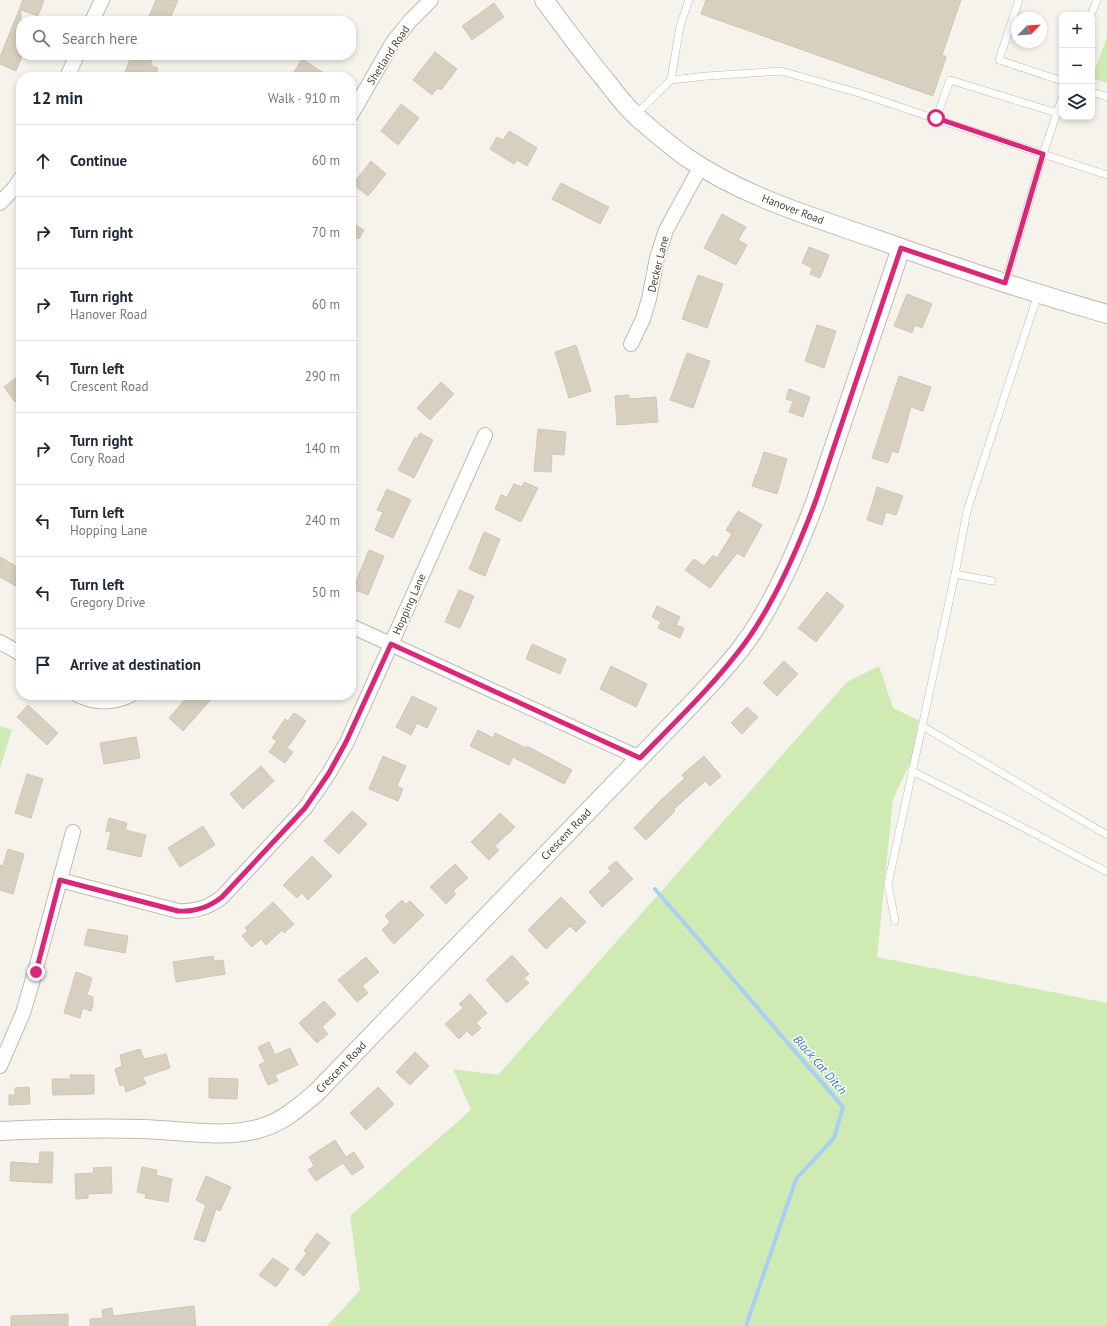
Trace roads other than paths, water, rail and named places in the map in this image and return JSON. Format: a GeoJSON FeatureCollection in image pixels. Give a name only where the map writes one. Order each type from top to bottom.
{"type":"FeatureCollection","features":[{"type":"Feature","properties":{"kind":"street"},"geometry":{"type":"LineString","coordinates":[[94,16],[102,0]]}},
{"type":"Feature","properties":{"kind":"street","name":"Shetland Road"},"geometry":{"type":"LineString","coordinates":[[356,105],[393,42],[410,21],[431,0]]}},
{"type":"Feature","properties":{"kind":"street","name":"Hanover Road"},"geometry":{"type":"LineString","coordinates":[[544,0],[591,63],[635,115],[686,157],[700,166],[750,192],[784,206],[1005,283],[1107,314]]}},
{"type":"Feature","properties":{"kind":"street"},"geometry":{"type":"LineString","coordinates":[[69,72],[75,60]]}},
{"type":"Feature","properties":{"kind":"street","name":"Decker Lane"},"geometry":{"type":"LineString","coordinates":[[631,344],[643,319],[649,299],[657,258],[666,230],[700,166]]}},
{"type":"Feature","properties":{"kind":"street"},"geometry":{"type":"LineString","coordinates":[[0,203],[16,186]]}},
{"type":"Feature","properties":{"kind":"street","name":"Crescent Road"},"geometry":{"type":"LineString","coordinates":[[0,1131],[120,1129],[236,1133],[262,1128],[278,1121],[296,1110],[315,1094],[640,758],[723,671],[741,648],[766,610],[803,535],[901,248]]}},
{"type":"Feature","properties":{"kind":"street","name":"Hopping Lane"},"geometry":{"type":"LineString","coordinates":[[60,880],[178,911],[190,912],[215,903],[305,808],[329,773],[346,742],[485,435]]}},
{"type":"Feature","properties":{"kind":"street"},"geometry":{"type":"LineString","coordinates":[[356,628],[640,758]]}},
{"type":"Feature","properties":{"kind":"street"},"geometry":{"type":"LineString","coordinates":[[0,642],[16,651]]}},
{"type":"Feature","properties":{"kind":"street"},"geometry":{"type":"LineString","coordinates":[[92,700],[100,702],[118,700]]}},
{"type":"Feature","properties":{"kind":"street"},"geometry":{"type":"LineString","coordinates":[[0,1066],[23,1013],[36,972],[73,832]]}},
{"type":"Feature","properties":{"kind":"lane"},"geometry":{"type":"LineString","coordinates":[[635,115],[671,80],[680,26],[689,0]]}},
{"type":"Feature","properties":{"kind":"lane"},"geometry":{"type":"LineString","coordinates":[[1019,0],[999,60],[1059,80]]}},
{"type":"Feature","properties":{"kind":"lane"},"geometry":{"type":"LineString","coordinates":[[1092,12],[1097,0]]}},
{"type":"Feature","properties":{"kind":"lane"},"geometry":{"type":"LineString","coordinates":[[671,80],[781,71],[859,93],[1107,175]]}},
{"type":"Feature","properties":{"kind":"lane"},"geometry":{"type":"LineString","coordinates":[[936,118],[950,80],[1057,113]]}},
{"type":"Feature","properties":{"kind":"lane"},"geometry":{"type":"LineString","coordinates":[[1095,93],[1107,97]]}},
{"type":"Feature","properties":{"kind":"lane"},"geometry":{"type":"LineString","coordinates":[[1005,283],[1043,154],[1059,107]]}},
{"type":"Feature","properties":{"kind":"lane"},"geometry":{"type":"LineString","coordinates":[[895,921],[888,884],[955,574],[967,511],[1038,294]]}},
{"type":"Feature","properties":{"kind":"lane"},"geometry":{"type":"LineString","coordinates":[[955,574],[992,582]]}},
{"type":"Feature","properties":{"kind":"lane"},"geometry":{"type":"LineString","coordinates":[[922,726],[1107,835]]}},
{"type":"Feature","properties":{"kind":"lane"},"geometry":{"type":"LineString","coordinates":[[912,771],[1107,872]]}},
{"type":"Feature","properties":{"kind":"waterway","name":"Black Cat Ditch"},"geometry":{"type":"LineString","coordinates":[[655,889],[843,1107],[834,1138],[796,1179],[746,1326]]}}]}
